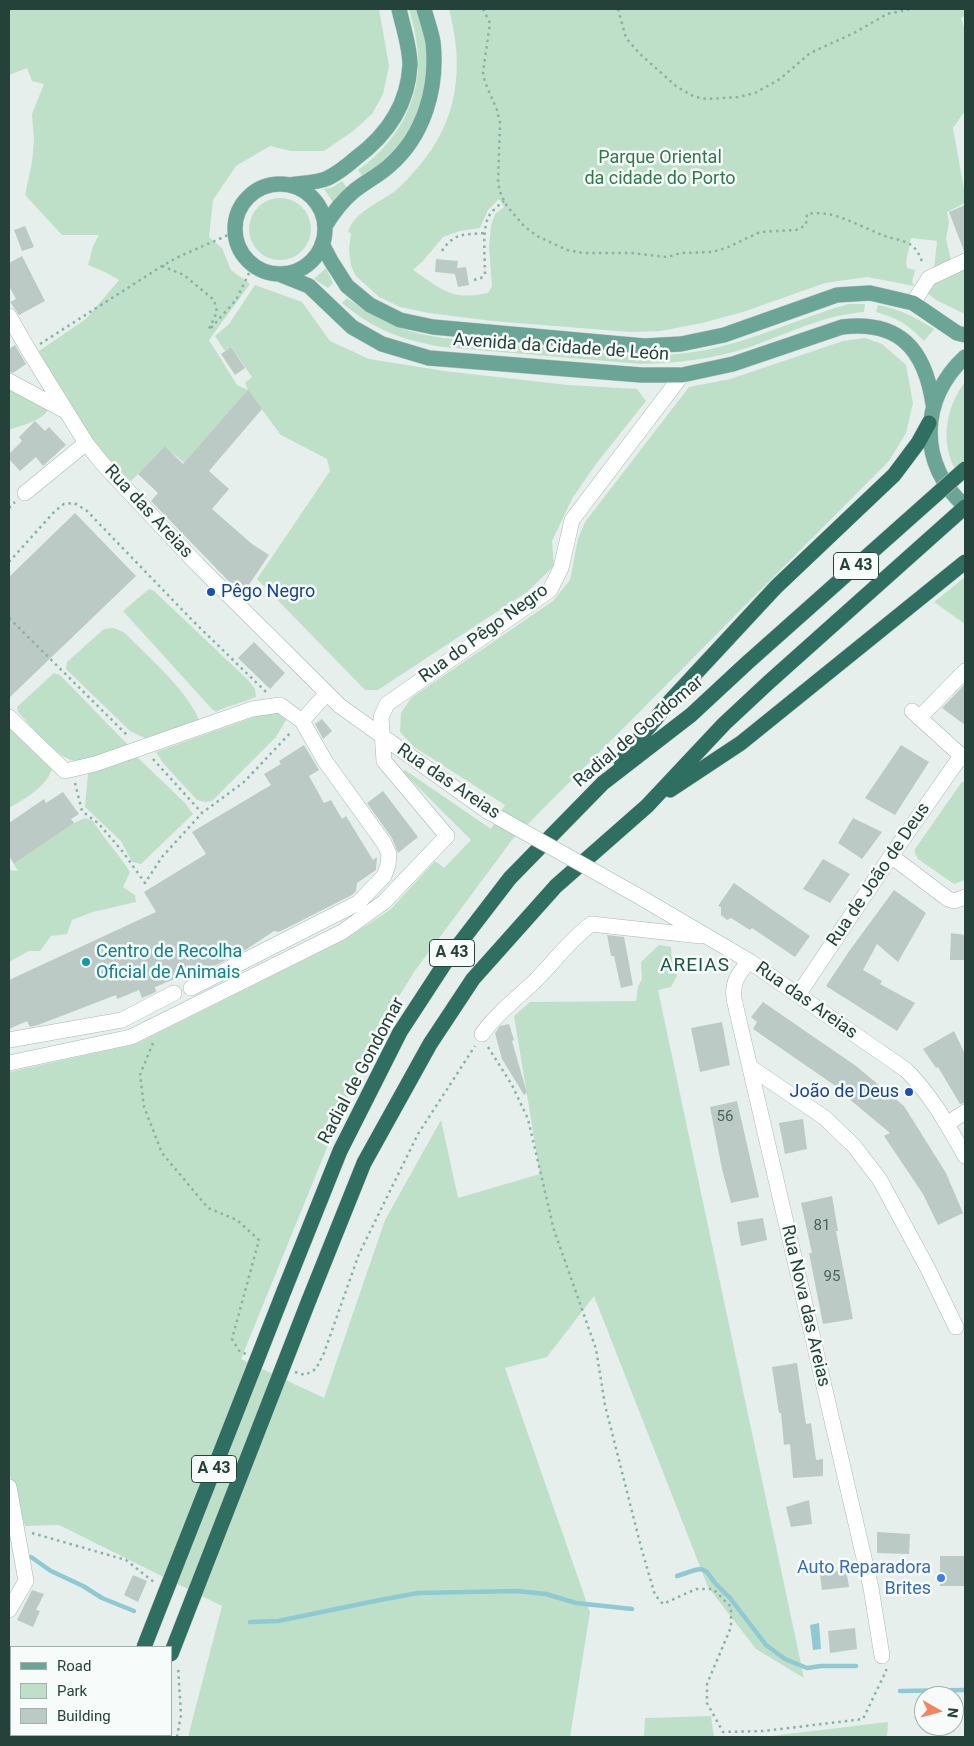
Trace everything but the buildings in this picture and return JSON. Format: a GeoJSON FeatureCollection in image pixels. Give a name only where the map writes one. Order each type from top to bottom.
{"type":"FeatureCollection","features":[{"type":"Feature","properties":{"kind":"highway"},"geometry":{"type":"LineString","coordinates":[[603,782],[671,700],[776,587],[894,475],[918,443],[929,423]]}},
{"type":"Feature","properties":{"kind":"highway","name":"Radial de Gondomar"},"geometry":{"type":"LineString","coordinates":[[144,1646],[340,1151],[400,1032],[447,960],[510,878],[603,782],[691,715],[965,469]]}},
{"type":"Feature","properties":{"kind":"highway","name":"A 43"},"geometry":{"type":"LineString","coordinates":[[174,1657],[309,1300],[364,1163],[430,1044],[473,979],[556,886],[647,806],[724,724],[965,507]]}},
{"type":"Feature","properties":{"kind":"highway"},"geometry":{"type":"LineString","coordinates":[[647,806],[741,743],[965,562]]}},
{"type":"Feature","properties":{"kind":"main road"},"geometry":{"type":"LineString","coordinates":[[290,185],[303,191],[314,200],[322,212],[325,226],[322,244],[316,257],[305,266],[293,272],[279,274],[265,272],[253,265],[242,254],[236,240],[235,225],[239,210],[248,198],[260,189],[268,186],[275,184],[290,185],[327,178],[347,166],[371,147],[393,121],[408,85],[410,63],[399,9]]}},
{"type":"Feature","properties":{"kind":"main road"},"geometry":{"type":"LineString","coordinates":[[325,226],[354,191],[389,166],[402,152],[415,134],[425,113],[432,91],[434,65],[432,40],[424,9]]}},
{"type":"Feature","properties":{"kind":"main road","name":"Avenida da Cidade de León"},"geometry":{"type":"LineString","coordinates":[[322,244],[330,261],[347,286],[370,305],[400,320],[433,328],[644,346],[681,344],[724,335],[837,295],[870,293],[913,303],[957,333],[965,335]]}},
{"type":"Feature","properties":{"kind":"main road","name":"Avenida da Cidade de León"},"geometry":{"type":"LineString","coordinates":[[279,274],[309,286],[352,327],[382,344],[429,358],[518,366],[640,375],[682,375],[733,364],[842,327],[866,326],[890,332],[911,346],[930,382],[934,404]]}},
{"type":"Feature","properties":{"kind":"main road"},"geometry":{"type":"LineString","coordinates":[[965,357],[944,381],[934,404],[929,423],[930,440],[937,469],[952,495],[965,507]]}},
{"type":"Feature","properties":{"kind":"street"},"geometry":{"type":"LineString","coordinates":[[913,303],[929,278],[965,262]]}},
{"type":"Feature","properties":{"kind":"street","name":"Rua das Areias"},"geometry":{"type":"LineString","coordinates":[[9,316],[86,443],[102,463],[197,564],[340,706],[487,810],[640,896],[749,961],[906,1070],[924,1088],[948,1123],[965,1156]]}},
{"type":"Feature","properties":{"kind":"street","name":"Rua do Pêgo Negro"},"geometry":{"type":"LineString","coordinates":[[161,1022],[342,932],[384,902],[447,836],[384,761],[381,717],[387,704],[550,590],[561,568],[572,520],[682,375]]}},
{"type":"Feature","properties":{"kind":"street"},"geometry":{"type":"LineString","coordinates":[[9,381],[70,414]]}},
{"type":"Feature","properties":{"kind":"street"},"geometry":{"type":"LineString","coordinates":[[25,493],[86,443]]}},
{"type":"Feature","properties":{"kind":"street"},"geometry":{"type":"LineString","coordinates":[[963,757],[916,714],[965,671]]}},
{"type":"Feature","properties":{"kind":"street"},"geometry":{"type":"LineString","coordinates":[[302,721],[327,693]]}},
{"type":"Feature","properties":{"kind":"street"},"geometry":{"type":"LineString","coordinates":[[9,717],[65,770],[95,764],[252,709],[280,705],[302,721],[325,760],[384,843],[389,854],[384,876],[358,904],[191,988]]}},
{"type":"Feature","properties":{"kind":"street","name":"Rua de João de Deus"},"geometry":{"type":"LineString","coordinates":[[798,995],[891,856],[963,757]]}},
{"type":"Feature","properties":{"kind":"street"},"geometry":{"type":"LineString","coordinates":[[891,856],[948,899],[954,901],[965,897]]}},
{"type":"Feature","properties":{"kind":"street"},"geometry":{"type":"LineString","coordinates":[[482,1034],[489,1024],[535,980],[576,936],[591,924],[706,936]]}},
{"type":"Feature","properties":{"kind":"street","name":"Rua Nova das Areias"},"geometry":{"type":"LineString","coordinates":[[749,961],[738,975],[733,987],[734,999],[871,1588],[882,1656]]}},
{"type":"Feature","properties":{"kind":"street"},"geometry":{"type":"LineString","coordinates":[[9,1040],[122,1020],[174,993]]}},
{"type":"Feature","properties":{"kind":"street"},"geometry":{"type":"LineString","coordinates":[[9,1063],[131,1037],[161,1022]]}},
{"type":"Feature","properties":{"kind":"street"},"geometry":{"type":"LineString","coordinates":[[750,1067],[825,1118],[854,1146],[880,1180],[928,1269],[956,1328]]}},
{"type":"Feature","properties":{"kind":"street"},"geometry":{"type":"LineString","coordinates":[[948,1123],[965,1112]]}},
{"type":"Feature","properties":{"kind":"street"},"geometry":{"type":"LineString","coordinates":[[9,1486],[26,1581],[9,1610]]}},
{"type":"Feature","properties":{"kind":"path"},"geometry":{"type":"LineString","coordinates":[[484,9],[490,23],[483,72],[499,117],[497,175],[501,196],[524,226],[537,236],[567,250],[584,253],[632,253],[667,257],[681,253],[704,252],[726,248],[760,232],[800,229],[806,224],[807,214],[821,212],[910,244],[916,249],[929,278]]}},
{"type":"Feature","properties":{"kind":"path"},"geometry":{"type":"LineString","coordinates":[[618,9],[626,38],[640,54],[677,87],[695,97],[707,99],[738,97],[754,93],[780,79],[810,53],[854,33],[887,14],[911,9]]}},
{"type":"Feature","properties":{"kind":"path"},"geometry":{"type":"LineString","coordinates":[[474,280],[481,278],[485,274],[487,219],[504,201]]}},
{"type":"Feature","properties":{"kind":"path"},"geometry":{"type":"LineString","coordinates":[[29,351],[162,266],[236,232]]}},
{"type":"Feature","properties":{"kind":"path"},"geometry":{"type":"LineString","coordinates":[[442,251],[448,241],[454,237],[485,233]]}},
{"type":"Feature","properties":{"kind":"path"},"geometry":{"type":"LineString","coordinates":[[162,266],[184,275],[214,300],[217,312],[208,331],[236,300],[253,265]]}},
{"type":"Feature","properties":{"kind":"path"},"geometry":{"type":"LineString","coordinates":[[9,562],[55,511],[64,504],[74,503],[86,510],[193,621],[280,705]]}},
{"type":"Feature","properties":{"kind":"path"},"geometry":{"type":"LineString","coordinates":[[9,618],[125,734],[144,747],[165,774],[202,813]]}},
{"type":"Feature","properties":{"kind":"path"},"geometry":{"type":"LineString","coordinates":[[71,769],[82,811],[99,824],[145,882],[162,857],[202,813],[244,782],[302,721]]}},
{"type":"Feature","properties":{"kind":"path"},"geometry":{"type":"LineString","coordinates":[[161,1022],[140,1075],[144,1108],[162,1152],[208,1208],[237,1220],[258,1240],[232,1339],[240,1352],[249,1356]]}},
{"type":"Feature","properties":{"kind":"path"},"geometry":{"type":"LineString","coordinates":[[295,1372],[305,1376],[316,1369],[324,1353],[359,1254],[418,1134],[482,1034]]}},
{"type":"Feature","properties":{"kind":"path"},"geometry":{"type":"LineString","coordinates":[[482,1034],[493,1056],[517,1093],[528,1119],[554,1230],[596,1349],[605,1405],[641,1547],[655,1594],[663,1604],[696,1589],[713,1589],[731,1607],[731,1627],[707,1684],[706,1703],[723,1732],[764,1731],[863,1719],[886,1671],[882,1656]]}},
{"type":"Feature","properties":{"kind":"path"},"geometry":{"type":"LineString","coordinates":[[16,1529],[126,1560],[155,1582],[159,1591]]}},
{"type":"Feature","properties":{"kind":"path"},"geometry":{"type":"LineString","coordinates":[[174,1657],[181,1715],[177,1737]]}},
{"type":"Feature","properties":{"kind":"green space"},"geometry":{"type":"Polygon","coordinates":[[[9,9],[379,9],[389,66],[383,94],[372,114],[352,132],[324,151],[291,151],[270,146],[236,166],[213,200],[209,237],[222,248],[231,270],[250,284],[209,340],[237,385],[248,390],[245,383],[252,377],[231,347],[225,351],[215,336],[229,324],[255,285],[302,302],[330,341],[369,359],[444,371],[568,385],[637,389],[646,401],[596,464],[573,497],[552,541],[554,566],[527,592],[378,690],[365,690],[257,579],[330,471],[327,459],[281,435],[248,391],[184,463],[165,446],[131,481],[101,452],[36,353],[86,319],[119,280],[88,265],[93,246],[99,235],[62,235],[25,195],[32,162],[34,140],[32,114],[44,84],[32,81],[27,68],[9,75],[9,9]]]}},
{"type":"Feature","properties":{"kind":"green space"},"geometry":{"type":"Polygon","coordinates":[[[409,9],[418,9],[426,42],[429,61],[426,88],[418,114],[405,137],[388,158],[363,177],[358,170],[387,144],[398,129],[407,113],[413,95],[417,77],[418,58],[409,9]]]}},
{"type":"Feature","properties":{"kind":"green space","name":"Parque Oriental da cidade do Porto"},"geometry":{"type":"Polygon","coordinates":[[[449,9],[965,9],[965,16],[961,18],[965,30],[965,111],[953,128],[965,203],[947,212],[949,222],[946,239],[952,264],[934,269],[937,241],[911,238],[906,262],[907,268],[915,270],[912,282],[914,286],[867,277],[825,283],[743,312],[661,331],[630,332],[492,321],[429,313],[400,307],[379,297],[356,276],[351,266],[349,250],[351,233],[348,232],[361,213],[395,191],[407,179],[419,166],[443,130],[455,92],[457,72],[454,30],[449,9]],[[499,199],[488,210],[480,228],[460,231],[443,237],[413,270],[447,292],[464,295],[488,293],[492,286],[489,247],[491,226],[495,214],[504,207],[499,199]]]}},
{"type":"Feature","properties":{"kind":"green space"},"geometry":{"type":"Polygon","coordinates":[[[342,181],[347,188],[333,202],[324,189],[333,187],[342,181]]]}},
{"type":"Feature","properties":{"kind":"green space"},"geometry":{"type":"Polygon","coordinates":[[[280,198],[292,201],[302,207],[308,217],[311,229],[308,241],[302,251],[292,257],[280,260],[268,257],[258,251],[252,241],[249,229],[252,217],[258,207],[268,201],[280,198]]]}},
{"type":"Feature","properties":{"kind":"green space"},"geometry":{"type":"Polygon","coordinates":[[[965,267],[965,314],[936,300],[927,293],[937,280],[965,267]]]}},
{"type":"Feature","properties":{"kind":"green space"},"geometry":{"type":"Polygon","coordinates":[[[326,268],[333,283],[328,288],[314,279],[326,268]]]}},
{"type":"Feature","properties":{"kind":"green space"},"geometry":{"type":"Polygon","coordinates":[[[347,298],[381,320],[429,336],[641,356],[682,353],[724,346],[848,304],[865,304],[864,312],[819,321],[734,352],[695,360],[641,364],[442,347],[427,344],[401,337],[366,321],[342,303],[347,298]]]}},
{"type":"Feature","properties":{"kind":"green space"},"geometry":{"type":"Polygon","coordinates":[[[878,305],[907,314],[934,329],[924,341],[913,330],[902,323],[876,312],[878,305]]]}},
{"type":"Feature","properties":{"kind":"green space"},"geometry":{"type":"Polygon","coordinates":[[[865,338],[882,344],[906,365],[913,403],[906,433],[889,461],[512,840],[414,972],[368,1047],[241,1359],[324,1398],[385,1220],[441,1120],[458,1198],[540,1174],[514,1016],[530,1002],[636,1001],[638,987],[642,979],[641,962],[659,945],[671,947],[677,976],[671,987],[658,990],[804,1678],[756,1649],[708,1587],[594,1296],[547,1357],[505,1368],[590,1612],[570,1737],[188,1737],[222,1606],[59,1525],[25,1526],[9,1472],[9,1072],[136,1044],[344,940],[390,910],[435,861],[444,868],[471,840],[403,772],[405,770],[491,829],[505,805],[414,747],[400,732],[401,713],[411,698],[553,601],[570,580],[578,539],[585,522],[689,387],[730,379],[843,341],[865,338]]]}},
{"type":"Feature","properties":{"kind":"green space"},"geometry":{"type":"Polygon","coordinates":[[[965,382],[965,484],[950,457],[947,446],[947,434],[950,412],[965,382]]]}},
{"type":"Feature","properties":{"kind":"green space"},"geometry":{"type":"Polygon","coordinates":[[[9,385],[49,407],[47,412],[38,419],[9,430],[9,385]]]}},
{"type":"Feature","properties":{"kind":"green space"},"geometry":{"type":"Polygon","coordinates":[[[965,577],[965,624],[934,602],[965,577]]]}},
{"type":"Feature","properties":{"kind":"green space"},"geometry":{"type":"Polygon","coordinates":[[[149,589],[154,591],[248,680],[255,689],[256,697],[216,712],[211,708],[123,611],[149,589]]]}},
{"type":"Feature","properties":{"kind":"green space"},"geometry":{"type":"Polygon","coordinates":[[[114,628],[125,633],[166,674],[186,697],[199,720],[147,739],[130,731],[66,669],[67,662],[104,629],[114,628]]]}},
{"type":"Feature","properties":{"kind":"green space"},"geometry":{"type":"Polygon","coordinates":[[[54,673],[60,675],[129,746],[81,761],[69,759],[53,749],[18,712],[17,707],[54,673]]]}},
{"type":"Feature","properties":{"kind":"green space"},"geometry":{"type":"Polygon","coordinates":[[[274,710],[286,720],[276,737],[212,801],[197,800],[163,763],[156,752],[274,710]]]}},
{"type":"Feature","properties":{"kind":"green space"},"geometry":{"type":"Polygon","coordinates":[[[9,723],[52,767],[50,774],[41,786],[9,808],[9,723]]]}},
{"type":"Feature","properties":{"kind":"green space"},"geometry":{"type":"Polygon","coordinates":[[[136,756],[185,803],[193,814],[141,864],[132,862],[121,841],[85,807],[88,774],[103,766],[136,756]]]}},
{"type":"Feature","properties":{"kind":"green space"},"geometry":{"type":"Polygon","coordinates":[[[965,781],[965,880],[954,884],[918,859],[915,849],[961,783],[965,781]]]}},
{"type":"Feature","properties":{"kind":"green space"},"geometry":{"type":"Polygon","coordinates":[[[85,818],[93,821],[130,872],[123,887],[135,895],[136,902],[93,912],[72,920],[67,934],[51,936],[40,951],[29,951],[9,962],[9,870],[18,871],[14,864],[74,823],[85,818]]]}},
{"type":"Feature","properties":{"kind":"green space"},"geometry":{"type":"Polygon","coordinates":[[[711,1716],[714,1737],[644,1737],[645,1718],[711,1716]]]}},
{"type":"Feature","properties":{"kind":"green space"},"geometry":{"type":"Polygon","coordinates":[[[888,1722],[887,1737],[763,1737],[888,1722]]]}},
{"type":"Feature","properties":{"kind":"water"},"geometry":{"type":"Polygon","coordinates":[[[819,1623],[821,1649],[813,1650],[810,1625],[819,1623]]]}},
{"type":"Feature","properties":{"kind":"waterway"},"geometry":{"type":"LineString","coordinates":[[31,1557],[51,1571],[83,1586],[102,1598],[134,1611]]}},
{"type":"Feature","properties":{"kind":"waterway"},"geometry":{"type":"LineString","coordinates":[[677,1576],[701,1569],[707,1572],[730,1598],[766,1645],[785,1659],[807,1668],[856,1666]]}},
{"type":"Feature","properties":{"kind":"waterway"},"geometry":{"type":"LineString","coordinates":[[250,1622],[278,1621],[418,1593],[517,1591],[546,1594],[576,1603],[632,1609]]}},
{"type":"Feature","properties":{"kind":"waterway"},"geometry":{"type":"LineString","coordinates":[[900,1691],[965,1690]]}},
{"type":"Feature","properties":{"kind":"place","name":"Pêgo Negro"},"geometry":{"type":"Point","coordinates":[211,592]}},
{"type":"Feature","properties":{"kind":"place","name":"Centro de Recolha Oficial de Animais"},"geometry":{"type":"Point","coordinates":[86,962]}},
{"type":"Feature","properties":{"kind":"place","name":"João de Deus"},"geometry":{"type":"Point","coordinates":[909,1092]}},
{"type":"Feature","properties":{"kind":"place","name":"Auto Reparadora Brites"},"geometry":{"type":"Point","coordinates":[941,1578]}},
{"type":"Feature","properties":{"kind":"district","name":"AREIAS"},"geometry":{"type":"Point","coordinates":[695,966]}}]}
